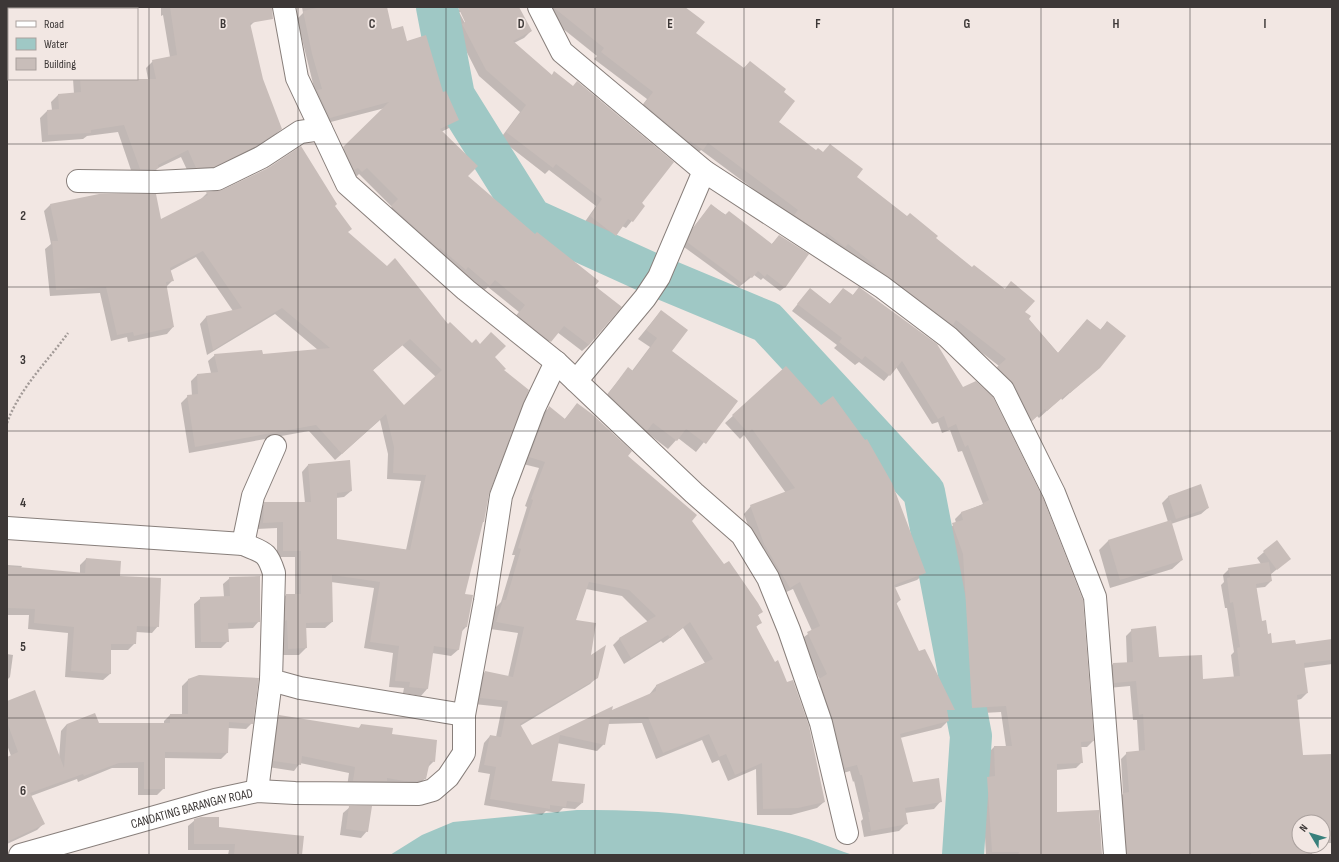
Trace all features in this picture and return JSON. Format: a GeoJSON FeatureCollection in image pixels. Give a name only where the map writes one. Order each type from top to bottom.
{"type":"FeatureCollection","features":[{"type":"Feature","properties":{"kind":"street"},"geometry":{"type":"LineString","coordinates":[[284,7],[297,78],[347,184],[466,290],[556,362],[694,494],[742,535],[768,578],[789,630],[821,723],[847,833]]}},
{"type":"Feature","properties":{"kind":"street"},"geometry":{"type":"LineString","coordinates":[[539,7],[562,52],[704,172],[882,287],[948,336],[1003,390],[1054,493],[1095,597],[1115,855]]}},
{"type":"Feature","properties":{"kind":"street"},"geometry":{"type":"LineString","coordinates":[[78,180],[156,182],[217,179],[262,157],[300,132],[321,129]]}},
{"type":"Feature","properties":{"kind":"street"},"geometry":{"type":"LineString","coordinates":[[576,381],[645,298],[659,277],[704,172]]}},
{"type":"Feature","properties":{"kind":"street"},"geometry":{"type":"LineString","coordinates":[[257,791],[295,794],[419,794],[433,790],[448,777],[464,753],[464,715],[485,601],[501,496],[534,408],[556,362]]}},
{"type":"Feature","properties":{"kind":"street"},"geometry":{"type":"LineString","coordinates":[[243,544],[252,496],[274,446]]}},
{"type":"Feature","properties":{"kind":"street","name":"CANDATING BARANGAY ROAD"},"geometry":{"type":"LineString","coordinates":[[7,528],[243,544],[261,551],[269,558],[274,573],[271,680],[257,791],[215,800],[20,855]]}},
{"type":"Feature","properties":{"kind":"street"},"geometry":{"type":"LineString","coordinates":[[271,680],[300,688],[464,715]]}},
{"type":"Feature","properties":{"kind":"path"},"geometry":{"type":"LineString","coordinates":[[7,423],[11,412],[37,372],[68,333]]}},
{"type":"Feature","properties":{"kind":"water"},"geometry":{"type":"Polygon","coordinates":[[[577,810],[629,810],[730,820],[790,833],[853,855],[390,855],[422,835],[453,822],[577,810]]]}},
{"type":"Feature","properties":{"kind":"building"},"geometry":{"type":"Polygon","coordinates":[[[170,7],[272,7],[273,19],[250,23],[263,79],[282,129],[256,146],[214,167],[196,168],[188,150],[158,165],[159,168],[140,169],[124,125],[91,130],[91,133],[48,135],[47,110],[59,109],[58,94],[81,92],[80,80],[156,79],[152,60],[177,55],[170,7]]]}},
{"type":"Feature","properties":{"kind":"building"},"geometry":{"type":"Polygon","coordinates":[[[321,7],[387,7],[392,29],[403,26],[407,41],[426,35],[443,92],[446,91],[459,120],[440,129],[478,166],[468,176],[535,234],[537,232],[599,281],[595,286],[622,307],[589,345],[564,326],[551,342],[517,315],[525,305],[495,280],[490,286],[468,267],[466,270],[440,248],[439,249],[391,206],[398,199],[367,168],[362,172],[358,168],[354,170],[343,147],[389,102],[330,118],[317,90],[322,89],[312,54],[303,11],[321,7]]]}},
{"type":"Feature","properties":{"kind":"building"},"geometry":{"type":"Polygon","coordinates":[[[458,7],[519,7],[532,31],[513,41],[552,75],[554,71],[573,86],[577,81],[674,162],[642,203],[645,206],[633,222],[628,219],[616,236],[590,216],[602,199],[556,164],[553,168],[506,132],[526,105],[486,70],[462,24],[465,22],[458,7]]]}},
{"type":"Feature","properties":{"kind":"building"},"geometry":{"type":"Polygon","coordinates":[[[553,7],[685,7],[705,22],[696,33],[744,68],[750,61],[786,89],[784,92],[795,101],[779,122],[816,150],[818,148],[823,152],[830,144],[863,169],[857,177],[907,216],[910,213],[938,236],[936,238],[972,267],[974,265],[1005,289],[1011,281],[1035,301],[1025,312],[1031,316],[1029,319],[1058,353],[1087,319],[1101,330],[1107,321],[1126,336],[1100,368],[1047,411],[1045,409],[1032,421],[1014,384],[997,367],[1006,359],[956,320],[953,325],[875,267],[876,266],[848,244],[845,247],[826,232],[825,235],[794,215],[798,210],[708,143],[703,150],[690,141],[689,142],[644,104],[653,92],[601,52],[604,48],[553,7]]]}},
{"type":"Feature","properties":{"kind":"building"},"geometry":{"type":"Polygon","coordinates":[[[301,146],[337,204],[335,206],[352,229],[348,232],[387,266],[395,258],[448,324],[450,322],[472,343],[476,339],[480,344],[491,332],[506,346],[495,357],[506,369],[504,370],[529,390],[489,494],[484,522],[465,594],[473,595],[467,627],[463,627],[459,650],[434,646],[428,689],[409,687],[410,682],[395,681],[399,646],[370,642],[380,582],[332,575],[333,622],[306,623],[307,648],[288,649],[287,620],[285,621],[286,594],[301,594],[301,551],[283,551],[283,522],[263,523],[264,502],[311,502],[308,464],[350,460],[352,491],[337,493],[337,539],[410,550],[426,475],[393,473],[394,447],[386,414],[342,454],[316,425],[195,447],[187,395],[198,394],[197,374],[218,372],[214,354],[262,350],[263,354],[330,348],[282,308],[213,350],[206,316],[242,308],[203,251],[170,268],[174,281],[166,282],[174,327],[134,336],[133,332],[117,335],[106,287],[56,290],[52,241],[58,241],[50,204],[99,194],[156,194],[161,219],[208,195],[206,192],[222,190],[268,168],[301,146]],[[410,339],[373,370],[404,405],[442,370],[410,339]]]}},
{"type":"Feature","properties":{"kind":"building"},"geometry":{"type":"Polygon","coordinates":[[[711,204],[725,215],[729,211],[772,244],[779,235],[809,254],[785,288],[767,274],[765,277],[758,271],[752,278],[749,276],[743,284],[687,242],[693,228],[711,204]]]}},
{"type":"Feature","properties":{"kind":"building"},"geometry":{"type":"Polygon","coordinates":[[[859,287],[937,344],[963,387],[976,381],[993,397],[1043,498],[1083,600],[1094,741],[1081,742],[1083,763],[1057,764],[1057,812],[1099,810],[1102,855],[1018,855],[1019,852],[992,852],[987,777],[995,776],[994,746],[1012,746],[1006,706],[972,708],[963,554],[952,523],[963,520],[961,512],[984,504],[983,503],[989,500],[968,445],[965,447],[956,424],[948,428],[944,416],[938,419],[902,361],[890,376],[865,356],[862,360],[839,342],[842,338],[797,304],[810,288],[830,304],[843,288],[853,295],[859,287]]]}},
{"type":"Feature","properties":{"kind":"building"},"geometry":{"type":"Polygon","coordinates":[[[661,310],[688,330],[672,351],[738,401],[706,444],[686,429],[677,441],[653,423],[647,431],[608,394],[628,367],[633,371],[657,338],[646,330],[661,310]]]}},
{"type":"Feature","properties":{"kind":"building"},"geometry":{"type":"Polygon","coordinates":[[[786,366],[821,405],[833,396],[865,440],[867,439],[892,483],[926,573],[894,585],[901,600],[896,602],[919,651],[925,649],[955,710],[947,710],[949,721],[900,734],[913,782],[939,778],[942,802],[905,808],[908,824],[871,831],[868,812],[870,812],[862,775],[860,775],[857,765],[845,768],[833,720],[819,679],[827,674],[807,632],[820,626],[800,582],[790,588],[764,544],[750,505],[795,488],[752,429],[748,433],[732,415],[786,366]]]}},
{"type":"Feature","properties":{"kind":"building"},"geometry":{"type":"Polygon","coordinates":[[[577,403],[592,414],[632,451],[628,456],[697,515],[692,521],[724,564],[729,561],[758,603],[763,612],[758,615],[762,623],[756,626],[775,662],[778,660],[787,682],[793,680],[809,726],[825,802],[798,808],[763,809],[762,763],[735,775],[726,754],[719,757],[709,734],[663,753],[648,717],[610,718],[605,745],[560,735],[552,781],[585,784],[583,803],[567,801],[566,807],[550,805],[550,809],[490,799],[496,767],[484,765],[490,735],[501,737],[508,701],[480,698],[485,671],[513,677],[524,627],[496,622],[503,600],[506,600],[521,549],[518,548],[533,500],[531,499],[545,462],[529,457],[549,406],[565,419],[577,403]],[[589,582],[576,620],[596,623],[591,655],[606,645],[598,678],[520,724],[532,745],[613,706],[612,710],[656,691],[656,685],[713,659],[690,622],[670,638],[668,635],[631,658],[619,638],[656,616],[629,590],[589,582]]]}},
{"type":"Feature","properties":{"kind":"building"},"geometry":{"type":"Polygon","coordinates":[[[1201,484],[1209,508],[1176,519],[1168,496],[1201,484]]]}},
{"type":"Feature","properties":{"kind":"building"},"geometry":{"type":"Polygon","coordinates":[[[1171,520],[1183,560],[1120,580],[1108,540],[1171,520]]]}},
{"type":"Feature","properties":{"kind":"building"},"geometry":{"type":"Polygon","coordinates":[[[1277,540],[1291,559],[1277,570],[1263,551],[1277,540]]]}},
{"type":"Feature","properties":{"kind":"building"},"geometry":{"type":"Polygon","coordinates":[[[86,558],[121,561],[120,576],[161,578],[159,627],[137,626],[136,644],[111,644],[111,674],[71,671],[74,627],[34,623],[35,609],[7,608],[7,566],[85,573],[86,558]]]}},
{"type":"Feature","properties":{"kind":"building"},"geometry":{"type":"Polygon","coordinates":[[[1269,562],[1272,581],[1256,584],[1262,621],[1266,620],[1268,634],[1271,633],[1272,643],[1295,640],[1296,644],[1332,639],[1332,660],[1304,663],[1308,693],[1297,695],[1303,755],[1332,754],[1332,838],[1331,814],[1291,814],[1291,854],[1308,855],[1251,855],[1251,853],[1127,855],[1123,793],[1129,792],[1126,752],[1145,750],[1143,714],[1139,715],[1136,681],[1114,683],[1113,663],[1133,662],[1131,629],[1156,626],[1159,657],[1202,655],[1203,679],[1240,676],[1237,648],[1240,647],[1233,602],[1230,603],[1227,578],[1230,577],[1228,568],[1269,562]]]}},
{"type":"Feature","properties":{"kind":"building"},"geometry":{"type":"Polygon","coordinates":[[[260,576],[260,622],[228,623],[229,642],[201,642],[200,597],[230,596],[229,577],[260,576]]]}},
{"type":"Feature","properties":{"kind":"building"},"geometry":{"type":"Polygon","coordinates":[[[199,675],[259,678],[253,724],[229,722],[228,753],[165,752],[165,789],[144,789],[144,762],[119,763],[30,793],[45,824],[7,842],[7,757],[18,752],[7,722],[7,701],[35,690],[64,768],[67,724],[95,713],[99,723],[170,723],[170,714],[188,714],[188,679],[199,675]]]}},
{"type":"Feature","properties":{"kind":"building"},"geometry":{"type":"Polygon","coordinates":[[[279,715],[360,728],[361,724],[393,728],[392,734],[437,740],[435,762],[430,761],[426,779],[404,781],[387,778],[387,781],[353,781],[355,767],[302,756],[301,765],[273,761],[279,715]]]}},
{"type":"Feature","properties":{"kind":"building"},"geometry":{"type":"Polygon","coordinates":[[[349,806],[372,806],[368,832],[346,829],[349,806]]]}},
{"type":"Feature","properties":{"kind":"building"},"geometry":{"type":"Polygon","coordinates":[[[201,817],[219,817],[219,827],[304,836],[302,855],[234,855],[235,844],[194,844],[194,819],[201,817]]]}},
{"type":"Feature","properties":{"kind":"waterway"},"geometry":{"type":"LineString","coordinates":[[437,7],[454,96],[531,219],[659,277],[767,322],[924,492],[971,736],[963,855]]}}]}
